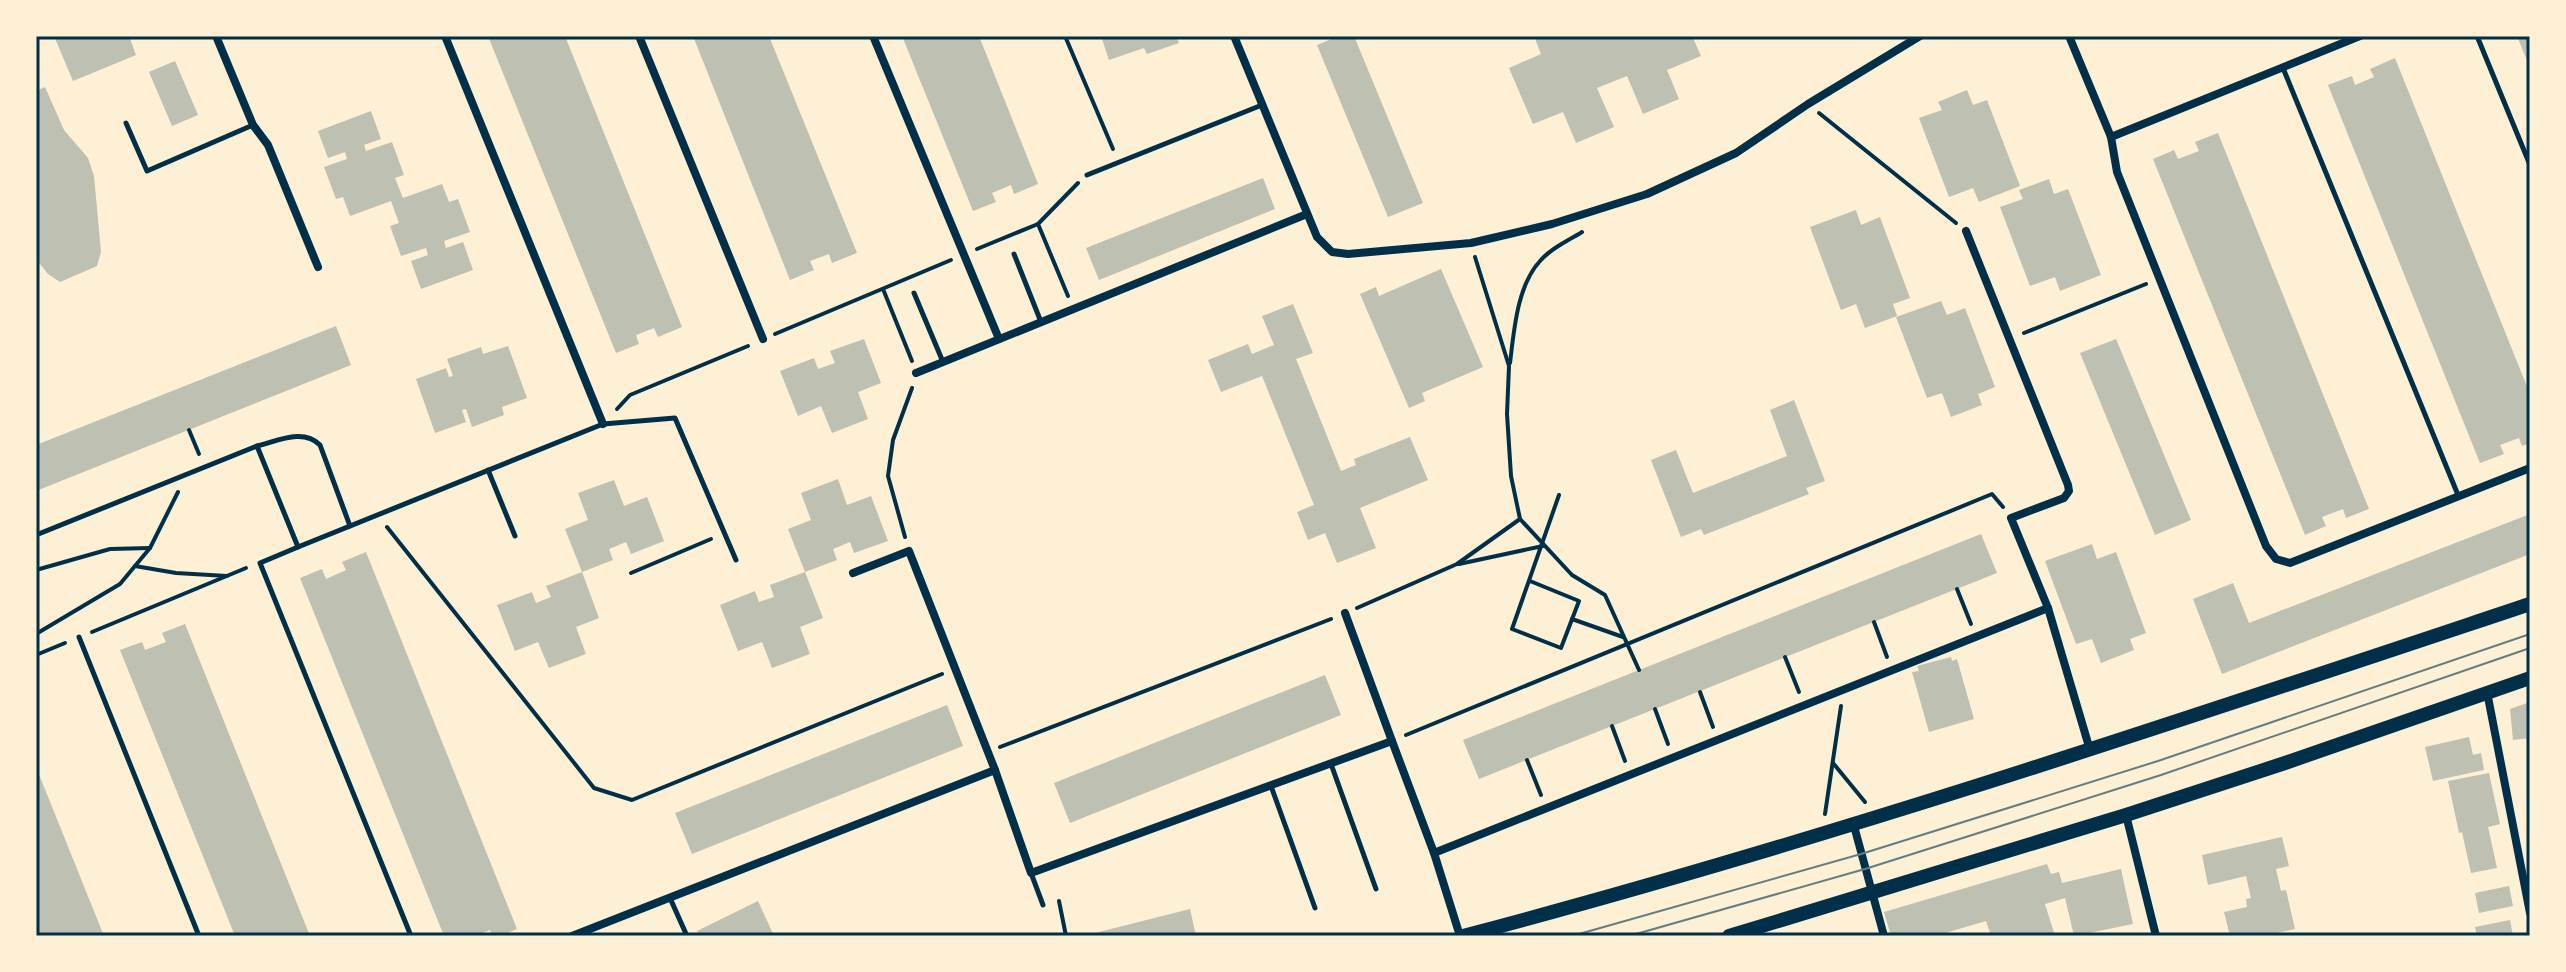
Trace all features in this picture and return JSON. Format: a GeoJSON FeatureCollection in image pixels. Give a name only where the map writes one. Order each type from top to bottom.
{"type":"FeatureCollection","features":[{"type":"Feature","properties":{"kind":"main road"},"geometry":{"type":"LineString","coordinates":[[1461,936],[1854,826],[2530,604]]}},
{"type":"Feature","properties":{"kind":"main road"},"geometry":{"type":"LineString","coordinates":[[1729,936],[2126,815],[2296,760],[2530,678]]}},
{"type":"Feature","properties":{"kind":"street"},"geometry":{"type":"LineString","coordinates":[[445,36],[603,424]]}},
{"type":"Feature","properties":{"kind":"street"},"geometry":{"type":"LineString","coordinates":[[639,36],[763,339]]}},
{"type":"Feature","properties":{"kind":"street"},"geometry":{"type":"LineString","coordinates":[[873,36],[999,339]]}},
{"type":"Feature","properties":{"kind":"street"},"geometry":{"type":"LineString","coordinates":[[1234,36],[1317,237],[1332,252],[1348,254],[1471,243],[1552,224],[1647,194],[1736,153],[1808,104],[1920,36]]}},
{"type":"Feature","properties":{"kind":"street"},"geometry":{"type":"LineString","coordinates":[[2069,36],[2111,137],[2117,172],[2159,279],[2266,546],[2276,559],[2290,563],[2530,468]]}},
{"type":"Feature","properties":{"kind":"street"},"geometry":{"type":"LineString","coordinates":[[2111,137],[2360,36]]}},
{"type":"Feature","properties":{"kind":"street"},"geometry":{"type":"LineString","coordinates":[[219,37],[253,125],[268,145],[318,267]]}},
{"type":"Feature","properties":{"kind":"street"},"geometry":{"type":"LineString","coordinates":[[916,373],[1307,214]]}},
{"type":"Feature","properties":{"kind":"street"},"geometry":{"type":"LineString","coordinates":[[1966,231],[2069,491],[2064,498],[2011,518],[2048,608],[2090,751]]}},
{"type":"Feature","properties":{"kind":"street"},"geometry":{"type":"LineString","coordinates":[[853,573],[909,551],[995,770],[1031,873],[1392,741]]}},
{"type":"Feature","properties":{"kind":"street"},"geometry":{"type":"LineString","coordinates":[[1434,853],[2048,608]]}},
{"type":"Feature","properties":{"kind":"street"},"geometry":{"type":"LineString","coordinates":[[1345,613],[1434,853],[1461,936]]}},
{"type":"Feature","properties":{"kind":"street"},"geometry":{"type":"LineString","coordinates":[[2487,692],[2530,913]]}},
{"type":"Feature","properties":{"kind":"street"},"geometry":{"type":"LineString","coordinates":[[572,936],[995,770]]}},
{"type":"Feature","properties":{"kind":"street"},"geometry":{"type":"LineString","coordinates":[[2126,815],[2156,936]]}},
{"type":"Feature","properties":{"kind":"street"},"geometry":{"type":"LineString","coordinates":[[1854,826],[1884,936]]}},
{"type":"Feature","properties":{"kind":"lane"},"geometry":{"type":"LineString","coordinates":[[2477,36],[2530,165]]}},
{"type":"Feature","properties":{"kind":"lane"},"geometry":{"type":"LineString","coordinates":[[2283,68],[2459,496]]}},
{"type":"Feature","properties":{"kind":"lane"},"geometry":{"type":"LineString","coordinates":[[1087,175],[1262,105]]}},
{"type":"Feature","properties":{"kind":"lane"},"geometry":{"type":"LineString","coordinates":[[126,123],[147,171],[253,125]]}},
{"type":"Feature","properties":{"kind":"lane"},"geometry":{"type":"LineString","coordinates":[[1014,254],[1041,322]]}},
{"type":"Feature","properties":{"kind":"lane"},"geometry":{"type":"LineString","coordinates":[[914,293],[943,362]]}},
{"type":"Feature","properties":{"kind":"lane"},"geometry":{"type":"LineString","coordinates":[[411,936],[260,563],[603,424],[675,418],[736,560]]}},
{"type":"Feature","properties":{"kind":"lane"},"geometry":{"type":"LineString","coordinates":[[36,535],[257,446],[304,435],[320,445],[350,526]]}},
{"type":"Feature","properties":{"kind":"lane"},"geometry":{"type":"LineString","coordinates":[[257,446],[298,547]]}},
{"type":"Feature","properties":{"kind":"lane"},"geometry":{"type":"LineString","coordinates":[[488,470],[515,536]]}},
{"type":"Feature","properties":{"kind":"lane"},"geometry":{"type":"LineString","coordinates":[[79,637],[199,936]]}},
{"type":"Feature","properties":{"kind":"lane"},"geometry":{"type":"LineString","coordinates":[[1330,763],[1376,889]]}},
{"type":"Feature","properties":{"kind":"lane"},"geometry":{"type":"LineString","coordinates":[[1270,785],[1315,908]]}},
{"type":"Feature","properties":{"kind":"lane"},"geometry":{"type":"LineString","coordinates":[[1031,873],[1043,905]]}},
{"type":"Feature","properties":{"kind":"lane"},"geometry":{"type":"LineString","coordinates":[[670,898],[687,936]]}},
{"type":"Feature","properties":{"kind":"path"},"geometry":{"type":"LineString","coordinates":[[1065,36],[1118,162]]}},
{"type":"Feature","properties":{"kind":"path"},"geometry":{"type":"LineString","coordinates":[[1808,104],[1966,231]]}},
{"type":"Feature","properties":{"kind":"path"},"geometry":{"type":"LineString","coordinates":[[603,424],[630,395],[1038,224],[1087,175]]}},
{"type":"Feature","properties":{"kind":"path"},"geometry":{"type":"LineString","coordinates":[[1038,224],[1073,309]]}},
{"type":"Feature","properties":{"kind":"path"},"geometry":{"type":"LineString","coordinates":[[1595,225],[1555,248],[1539,261],[1529,277],[1515,322],[1509,366],[1507,414],[1511,476],[1520,519],[1572,575],[1605,595],[1639,670]]}},
{"type":"Feature","properties":{"kind":"path"},"geometry":{"type":"LineString","coordinates":[[1471,243],[1509,366]]}},
{"type":"Feature","properties":{"kind":"path"},"geometry":{"type":"LineString","coordinates":[[2009,339],[2159,279]]}},
{"type":"Feature","properties":{"kind":"path"},"geometry":{"type":"LineString","coordinates":[[883,289],[916,373],[893,440],[888,476],[909,551]]}},
{"type":"Feature","properties":{"kind":"path"},"geometry":{"type":"LineString","coordinates":[[189,430],[205,467]]}},
{"type":"Feature","properties":{"kind":"path"},"geometry":{"type":"LineString","coordinates":[[36,634],[120,584],[150,548],[185,475]]}},
{"type":"Feature","properties":{"kind":"path"},"geometry":{"type":"LineString","coordinates":[[1392,741],[1992,494],[2011,518]]}},
{"type":"Feature","properties":{"kind":"path"},"geometry":{"type":"LineString","coordinates":[[1530,581],[1579,601],[1561,648],[1512,629],[1559,495]]}},
{"type":"Feature","properties":{"kind":"path"},"geometry":{"type":"LineString","coordinates":[[377,515],[594,788],[632,800],[955,669]]}},
{"type":"Feature","properties":{"kind":"path"},"geometry":{"type":"LineString","coordinates":[[1457,564],[1520,519]]}},
{"type":"Feature","properties":{"kind":"path"},"geometry":{"type":"LineString","coordinates":[[631,573],[725,533]]}},
{"type":"Feature","properties":{"kind":"path"},"geometry":{"type":"LineString","coordinates":[[988,752],[1345,613],[1457,564],[1543,546]]}},
{"type":"Feature","properties":{"kind":"path"},"geometry":{"type":"LineString","coordinates":[[36,570],[110,549],[150,548]]}},
{"type":"Feature","properties":{"kind":"path"},"geometry":{"type":"LineString","coordinates":[[36,655],[260,563]]}},
{"type":"Feature","properties":{"kind":"path"},"geometry":{"type":"LineString","coordinates":[[135,566],[176,573],[228,576]]}},
{"type":"Feature","properties":{"kind":"path"},"geometry":{"type":"LineString","coordinates":[[1957,589],[1976,637]]}},
{"type":"Feature","properties":{"kind":"path"},"geometry":{"type":"LineString","coordinates":[[1572,619],[1624,638]]}},
{"type":"Feature","properties":{"kind":"path"},"geometry":{"type":"LineString","coordinates":[[1874,622],[1892,671]]}},
{"type":"Feature","properties":{"kind":"path"},"geometry":{"type":"LineString","coordinates":[[1785,657],[1804,706]]}},
{"type":"Feature","properties":{"kind":"path"},"geometry":{"type":"LineString","coordinates":[[1825,814],[1844,690]]}},
{"type":"Feature","properties":{"kind":"path"},"geometry":{"type":"LineString","coordinates":[[1700,692],[1718,740]]}},
{"type":"Feature","properties":{"kind":"path"},"geometry":{"type":"LineString","coordinates":[[1655,709],[1673,758]]}},
{"type":"Feature","properties":{"kind":"path"},"geometry":{"type":"LineString","coordinates":[[1612,726],[1631,775]]}},
{"type":"Feature","properties":{"kind":"path"},"geometry":{"type":"LineString","coordinates":[[1527,760],[1546,809]]}},
{"type":"Feature","properties":{"kind":"path"},"geometry":{"type":"LineString","coordinates":[[1833,763],[1866,804]]}},
{"type":"Feature","properties":{"kind":"path"},"geometry":{"type":"LineString","coordinates":[[1059,901],[1066,936]]}},
{"type":"Feature","properties":{"kind":"building"},"geometry":{"type":"Polygon","coordinates":[[[54,36],[129,36],[136,55],[73,81],[54,36]]]}},
{"type":"Feature","properties":{"kind":"building"},"geometry":{"type":"Polygon","coordinates":[[[488,36],[565,36],[682,327],[658,337],[654,328],[636,335],[639,344],[616,353],[488,36]]]}},
{"type":"Feature","properties":{"kind":"building"},"geometry":{"type":"Polygon","coordinates":[[[693,36],[769,36],[857,253],[832,263],[829,254],[810,261],[814,270],[790,280],[693,36]]]}},
{"type":"Feature","properties":{"kind":"building"},"geometry":{"type":"Polygon","coordinates":[[[902,36],[979,36],[1038,184],[1014,194],[1011,185],[992,193],[996,202],[973,211],[902,36]]]}},
{"type":"Feature","properties":{"kind":"building"},"geometry":{"type":"Polygon","coordinates":[[[1101,36],[1176,36],[1179,43],[1147,54],[1144,48],[1109,60],[1101,36]]]}},
{"type":"Feature","properties":{"kind":"building"},"geometry":{"type":"Polygon","coordinates":[[[1339,36],[1354,36],[1423,203],[1388,217],[1317,45],[1339,36]]]}},
{"type":"Feature","properties":{"kind":"building"},"geometry":{"type":"Polygon","coordinates":[[[1534,36],[1692,36],[1701,56],[1667,70],[1679,99],[1643,114],[1627,76],[1597,88],[1614,127],[1576,143],[1563,112],[1533,124],[1509,68],[1541,54],[1534,36]]]}},
{"type":"Feature","properties":{"kind":"building"},"geometry":{"type":"Polygon","coordinates":[[[2517,36],[2530,36],[2530,68],[2517,36]]]}},
{"type":"Feature","properties":{"kind":"building"},"geometry":{"type":"Polygon","coordinates":[[[2395,58],[2530,394],[2530,443],[2522,446],[2519,438],[2500,445],[2504,454],[2480,463],[2328,85],[2352,76],[2355,85],[2374,77],[2370,69],[2395,58]]]}},
{"type":"Feature","properties":{"kind":"building"},"geometry":{"type":"Polygon","coordinates":[[[175,61],[198,115],[172,126],[149,72],[175,61]]]}},
{"type":"Feature","properties":{"kind":"building"},"geometry":{"type":"Polygon","coordinates":[[[45,87],[64,130],[88,158],[94,176],[101,252],[97,266],[60,282],[48,274],[36,259],[36,91],[45,87]]]}},
{"type":"Feature","properties":{"kind":"building"},"geometry":{"type":"Polygon","coordinates":[[[1967,90],[1973,105],[1987,100],[2020,186],[1979,202],[1973,188],[1949,197],[1919,118],[1942,110],[1938,102],[1967,90]]]}},
{"type":"Feature","properties":{"kind":"building"},"geometry":{"type":"Polygon","coordinates":[[[371,111],[381,139],[364,145],[366,151],[392,142],[404,175],[395,178],[403,198],[442,184],[449,202],[458,199],[470,232],[444,241],[446,248],[463,242],[473,270],[421,289],[411,261],[428,255],[426,248],[401,256],[390,226],[399,223],[391,201],[350,216],[343,197],[336,199],[324,167],[347,159],[345,152],[328,158],[318,131],[371,111]]]}},
{"type":"Feature","properties":{"kind":"building"},"geometry":{"type":"Polygon","coordinates":[[[2218,133],[2369,509],[2346,518],[2343,509],[2322,517],[2326,526],[2305,535],[2153,159],[2174,150],[2178,159],[2199,151],[2195,142],[2218,133]]]}},
{"type":"Feature","properties":{"kind":"building"},"geometry":{"type":"Polygon","coordinates":[[[1263,178],[1275,209],[1099,280],[1086,248],[1263,178]]]}},
{"type":"Feature","properties":{"kind":"building"},"geometry":{"type":"Polygon","coordinates":[[[2049,179],[2054,194],[2068,189],[2101,275],[2060,291],[2055,277],[2030,286],[2000,207],[2023,199],[2019,190],[2049,179]]]}},
{"type":"Feature","properties":{"kind":"building"},"geometry":{"type":"Polygon","coordinates":[[[1856,210],[1861,225],[1880,217],[1910,298],[1893,304],[1897,316],[1865,328],[1856,304],[1841,310],[1810,227],[1856,210]]]}},
{"type":"Feature","properties":{"kind":"building"},"geometry":{"type":"Polygon","coordinates":[[[1441,269],[1483,367],[1422,393],[1425,401],[1409,408],[1360,294],[1376,287],[1379,296],[1441,269]]]}},
{"type":"Feature","properties":{"kind":"building"},"geometry":{"type":"Polygon","coordinates":[[[1941,301],[1947,315],[1965,308],[1995,387],[1978,394],[1982,405],[1951,417],[1942,393],[1927,398],[1896,317],[1941,301]]]}},
{"type":"Feature","properties":{"kind":"building"},"geometry":{"type":"Polygon","coordinates":[[[1293,304],[1313,353],[1296,359],[1341,471],[1356,465],[1354,459],[1410,437],[1428,480],[1360,508],[1376,548],[1337,563],[1325,533],[1308,540],[1297,512],[1314,505],[1262,376],[1221,392],[1208,360],[1248,344],[1252,354],[1274,345],[1262,316],[1293,304]]]}},
{"type":"Feature","properties":{"kind":"building"},"geometry":{"type":"Polygon","coordinates":[[[336,326],[351,365],[36,491],[36,445],[336,326]]]}},
{"type":"Feature","properties":{"kind":"building"},"geometry":{"type":"Polygon","coordinates":[[[864,339],[881,383],[858,392],[868,419],[832,433],[821,406],[798,416],[780,371],[814,358],[818,369],[835,363],[830,351],[864,339]]]}},
{"type":"Feature","properties":{"kind":"building"},"geometry":{"type":"Polygon","coordinates":[[[2116,339],[2191,520],[2155,535],[2080,353],[2116,339]]]}},
{"type":"Feature","properties":{"kind":"building"},"geometry":{"type":"Polygon","coordinates":[[[508,346],[527,398],[502,407],[504,415],[472,427],[466,409],[462,410],[466,422],[435,433],[416,379],[446,368],[449,377],[453,376],[447,359],[481,347],[483,354],[508,346]]]}},
{"type":"Feature","properties":{"kind":"building"},"geometry":{"type":"Polygon","coordinates":[[[1794,400],[1825,481],[1806,488],[1809,494],[1704,535],[1701,529],[1681,537],[1651,460],[1676,450],[1693,493],[1787,456],[1770,410],[1794,400]]]}},
{"type":"Feature","properties":{"kind":"building"},"geometry":{"type":"Polygon","coordinates":[[[838,479],[847,505],[871,496],[888,541],[854,553],[850,542],[833,549],[837,560],[805,572],[788,529],[811,520],[801,493],[838,479]]]}},
{"type":"Feature","properties":{"kind":"building"},"geometry":{"type":"Polygon","coordinates":[[[614,480],[624,506],[647,497],[664,541],[631,554],[626,542],[609,549],[613,560],[582,572],[565,529],[588,520],[578,493],[614,480]]]}},
{"type":"Feature","properties":{"kind":"building"},"geometry":{"type":"Polygon","coordinates":[[[2530,514],[2530,554],[2222,674],[2193,599],[2233,583],[2249,623],[2530,514]]]}},
{"type":"Feature","properties":{"kind":"building"},"geometry":{"type":"Polygon","coordinates":[[[1981,534],[1997,573],[1479,779],[1463,740],[1981,534]]]}},
{"type":"Feature","properties":{"kind":"building"},"geometry":{"type":"Polygon","coordinates":[[[2092,544],[2097,559],[2116,552],[2146,633],[2130,639],[2134,650],[2101,663],[2092,639],[2076,644],[2045,561],[2092,544]]]}},
{"type":"Feature","properties":{"kind":"building"},"geometry":{"type":"Polygon","coordinates":[[[366,552],[517,929],[500,936],[492,936],[490,930],[475,936],[444,936],[300,578],[322,569],[326,579],[346,570],[342,562],[366,552]]]}},
{"type":"Feature","properties":{"kind":"building"},"geometry":{"type":"Polygon","coordinates":[[[582,572],[599,618],[576,627],[586,654],[549,668],[538,642],[515,651],[497,605],[532,592],[536,603],[551,597],[546,586],[582,572]]]}},
{"type":"Feature","properties":{"kind":"building"},"geometry":{"type":"Polygon","coordinates":[[[805,572],[823,618],[800,627],[810,654],[772,668],[762,642],[738,651],[720,605],[755,591],[759,602],[774,597],[770,585],[805,572]]]}},
{"type":"Feature","properties":{"kind":"building"},"geometry":{"type":"Polygon","coordinates":[[[185,624],[310,936],[235,936],[120,650],[142,642],[145,650],[166,642],[162,633],[185,624]]]}},
{"type":"Feature","properties":{"kind":"building"},"geometry":{"type":"Polygon","coordinates":[[[1951,657],[1952,661],[1957,659],[1974,719],[1929,732],[1912,672],[1919,671],[1917,666],[1951,657]]]}},
{"type":"Feature","properties":{"kind":"building"},"geometry":{"type":"Polygon","coordinates":[[[1325,675],[1341,715],[1070,823],[1054,783],[1325,675]]]}},
{"type":"Feature","properties":{"kind":"building"},"geometry":{"type":"Polygon","coordinates":[[[2530,702],[2530,738],[2513,740],[2510,709],[2530,702]]]}},
{"type":"Feature","properties":{"kind":"building"},"geometry":{"type":"Polygon","coordinates":[[[947,705],[963,746],[692,854],[675,813],[947,705]]]}},
{"type":"Feature","properties":{"kind":"building"},"geometry":{"type":"Polygon","coordinates":[[[2469,737],[2473,755],[2481,753],[2484,770],[2433,781],[2425,747],[2469,737]]]}},
{"type":"Feature","properties":{"kind":"building"},"geometry":{"type":"Polygon","coordinates":[[[36,767],[104,936],[36,936],[36,767]]]}},
{"type":"Feature","properties":{"kind":"building"},"geometry":{"type":"Polygon","coordinates":[[[2489,773],[2500,824],[2488,827],[2497,868],[2471,873],[2448,781],[2489,773]]]}},
{"type":"Feature","properties":{"kind":"building"},"geometry":{"type":"Polygon","coordinates":[[[2282,837],[2289,866],[2276,869],[2281,891],[2286,890],[2295,929],[2263,936],[2230,936],[2224,912],[2247,907],[2246,899],[2251,898],[2246,876],[2208,885],[2202,855],[2282,837]]]}},
{"type":"Feature","properties":{"kind":"building"},"geometry":{"type":"Polygon","coordinates":[[[2047,864],[2051,874],[2059,872],[2062,883],[2121,869],[2133,924],[2074,936],[2065,898],[2045,904],[2055,936],[1991,936],[1986,921],[1935,936],[1891,936],[1884,912],[2047,864]]]}},
{"type":"Feature","properties":{"kind":"building"},"geometry":{"type":"Polygon","coordinates":[[[2509,886],[2513,906],[2479,913],[2475,893],[2509,886]]]}},
{"type":"Feature","properties":{"kind":"building"},"geometry":{"type":"Polygon","coordinates":[[[758,901],[774,936],[699,936],[697,931],[758,901]]]}},
{"type":"Feature","properties":{"kind":"building"},"geometry":{"type":"Polygon","coordinates":[[[1190,909],[1196,936],[1087,936],[1087,935],[1190,909]]]}},
{"type":"Feature","properties":{"kind":"building"},"geometry":{"type":"Polygon","coordinates":[[[2510,920],[2513,936],[2477,936],[2475,927],[2510,920]]]}},
{"type":"Feature","properties":{"kind":"tram line"},"geometry":{"type":"LineString","coordinates":[[1572,936],[1861,854],[2158,761],[2530,634]]}},
{"type":"Feature","properties":{"kind":"tram line"},"geometry":{"type":"LineString","coordinates":[[1629,936],[1865,869],[2161,775],[2530,648]]}}]}
